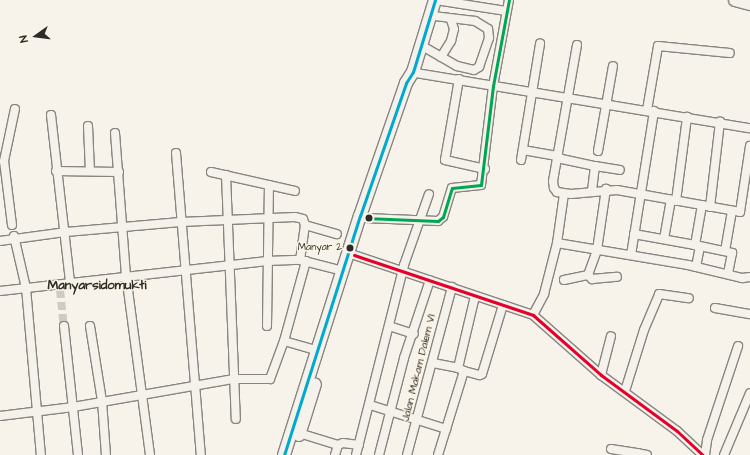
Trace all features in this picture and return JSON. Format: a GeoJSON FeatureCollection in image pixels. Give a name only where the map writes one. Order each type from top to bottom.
{"type":"FeatureCollection","features":[{"type":"Feature","properties":{"kind":"highway"},"geometry":{"type":"LineString","coordinates":[[293,455],[365,218],[424,46],[437,16],[440,0]]}},
{"type":"Feature","properties":{"kind":"highway"},"geometry":{"type":"LineString","coordinates":[[284,455],[338,269],[406,83],[413,72],[440,0]]}},
{"type":"Feature","properties":{"kind":"highway"},"geometry":{"type":"LineString","coordinates":[[735,0],[750,4]]}},
{"type":"Feature","properties":{"kind":"street"},"geometry":{"type":"LineString","coordinates":[[440,0],[506,11]]}},
{"type":"Feature","properties":{"kind":"street"},"geometry":{"type":"LineString","coordinates":[[365,218],[420,222],[440,221],[452,188],[480,187],[485,169],[493,86],[509,0]]}},
{"type":"Feature","properties":{"kind":"street"},"geometry":{"type":"LineString","coordinates":[[424,46],[457,66],[474,70],[479,67],[485,54],[489,38],[488,29],[475,21],[452,20],[437,16]]}},
{"type":"Feature","properties":{"kind":"street"},"geometry":{"type":"LineString","coordinates":[[441,57],[451,41],[454,29],[452,20]]}},
{"type":"Feature","properties":{"kind":"street"},"geometry":{"type":"LineString","coordinates":[[521,160],[540,44]]}},
{"type":"Feature","properties":{"kind":"street"},"geometry":{"type":"LineString","coordinates":[[577,45],[553,186],[564,194],[592,192],[606,189],[740,212],[742,208],[750,146]]}},
{"type":"Feature","properties":{"kind":"street"},"geometry":{"type":"LineString","coordinates":[[630,255],[642,194],[658,46],[730,53]]}},
{"type":"Feature","properties":{"kind":"street"},"geometry":{"type":"LineString","coordinates":[[598,151],[613,66]]}},
{"type":"Feature","properties":{"kind":"street"},"geometry":{"type":"LineString","coordinates":[[416,73],[687,116],[750,128]]}},
{"type":"Feature","properties":{"kind":"street"},"geometry":{"type":"LineString","coordinates":[[459,80],[445,160],[485,169]]}},
{"type":"Feature","properties":{"kind":"street"},"geometry":{"type":"LineString","coordinates":[[12,225],[4,161],[15,109]]}},
{"type":"Feature","properties":{"kind":"street"},"geometry":{"type":"LineString","coordinates":[[51,115],[56,171],[66,232],[70,282]]}},
{"type":"Feature","properties":{"kind":"street"},"geometry":{"type":"LineString","coordinates":[[664,239],[674,201],[687,116]]}},
{"type":"Feature","properties":{"kind":"street"},"geometry":{"type":"LineString","coordinates":[[696,267],[698,246],[720,122]]}},
{"type":"Feature","properties":{"kind":"street"},"geometry":{"type":"LineString","coordinates":[[88,126],[90,171]]}},
{"type":"Feature","properties":{"kind":"street"},"geometry":{"type":"LineString","coordinates":[[115,133],[126,275],[150,455]]}},
{"type":"Feature","properties":{"kind":"street"},"geometry":{"type":"LineString","coordinates":[[523,150],[620,170]]}},
{"type":"Feature","properties":{"kind":"street"},"geometry":{"type":"LineString","coordinates":[[176,153],[201,455]]}},
{"type":"Feature","properties":{"kind":"street"},"geometry":{"type":"LineString","coordinates":[[592,192],[595,166]]}},
{"type":"Feature","properties":{"kind":"street"},"geometry":{"type":"LineString","coordinates":[[56,171],[119,172]]}},
{"type":"Feature","properties":{"kind":"street"},"geometry":{"type":"LineString","coordinates":[[211,172],[295,191]]}},
{"type":"Feature","properties":{"kind":"street"},"geometry":{"type":"LineString","coordinates":[[226,175],[233,378],[236,419]]}},
{"type":"Feature","properties":{"kind":"street"},"geometry":{"type":"LineString","coordinates":[[267,326],[267,218],[269,185]]}},
{"type":"Feature","properties":{"kind":"street"},"geometry":{"type":"LineString","coordinates":[[588,275],[597,250],[606,189]]}},
{"type":"Feature","properties":{"kind":"street"},"geometry":{"type":"LineString","coordinates":[[356,455],[403,271],[429,194]]}},
{"type":"Feature","properties":{"kind":"street"},"geometry":{"type":"LineString","coordinates":[[533,315],[544,294],[557,243],[564,194]]}},
{"type":"Feature","properties":{"kind":"street"},"geometry":{"type":"LineString","coordinates":[[725,251],[732,211]]}},
{"type":"Feature","properties":{"kind":"street"},"geometry":{"type":"LineString","coordinates":[[0,241],[66,232],[227,219],[302,218],[304,225],[303,260],[284,341],[271,378],[266,380],[233,378],[73,407],[0,416]]}},
{"type":"Feature","properties":{"kind":"street"},"geometry":{"type":"LineString","coordinates":[[304,225],[337,234]]}},
{"type":"Feature","properties":{"kind":"street"},"geometry":{"type":"LineString","coordinates":[[634,234],[725,251],[733,255],[728,274]]}},
{"type":"Feature","properties":{"kind":"street"},"geometry":{"type":"LineString","coordinates":[[14,238],[26,288],[41,455]]}},
{"type":"Feature","properties":{"kind":"street"},"geometry":{"type":"LineString","coordinates":[[557,243],[630,255],[750,278]]}},
{"type":"Feature","properties":{"kind":"street"},"geometry":{"type":"LineString","coordinates":[[354,254],[533,315],[601,375],[678,431],[704,455]]}},
{"type":"Feature","properties":{"kind":"street"},"geometry":{"type":"LineString","coordinates":[[0,291],[26,288],[59,287],[70,282],[126,275],[230,266],[267,261],[303,260],[338,269]]}},
{"type":"Feature","properties":{"kind":"street"},"geometry":{"type":"LineString","coordinates":[[588,275],[592,279],[617,277]]}},
{"type":"Feature","properties":{"kind":"street"},"geometry":{"type":"LineString","coordinates":[[564,280],[588,275]]}},
{"type":"Feature","properties":{"kind":"street"},"geometry":{"type":"LineString","coordinates":[[379,455],[404,358],[414,334],[430,280]]}},
{"type":"Feature","properties":{"kind":"street","name":"Jalan Makam Dalem VI"},"geometry":{"type":"LineString","coordinates":[[407,455],[418,420],[433,363],[434,350],[452,287]]}},
{"type":"Feature","properties":{"kind":"street"},"geometry":{"type":"LineString","coordinates":[[625,391],[644,330],[659,294],[689,298]]}},
{"type":"Feature","properties":{"kind":"street"},"geometry":{"type":"LineString","coordinates":[[438,455],[461,370],[475,296]]}},
{"type":"Feature","properties":{"kind":"street"},"geometry":{"type":"LineString","coordinates":[[433,363],[479,375],[482,374],[503,305]]}},
{"type":"Feature","properties":{"kind":"street"},"geometry":{"type":"LineString","coordinates":[[715,308],[750,314]]}},
{"type":"Feature","properties":{"kind":"street"},"geometry":{"type":"LineString","coordinates":[[64,326],[78,455]]}},
{"type":"Feature","properties":{"kind":"street"},"geometry":{"type":"LineString","coordinates":[[90,326],[102,401],[106,455]]}},
{"type":"Feature","properties":{"kind":"street"},"geometry":{"type":"LineString","coordinates":[[389,326],[414,334]]}},
{"type":"Feature","properties":{"kind":"street"},"geometry":{"type":"LineString","coordinates":[[601,375],[611,336]]}},
{"type":"Feature","properties":{"kind":"street"},"geometry":{"type":"LineString","coordinates":[[284,341],[314,350]]}},
{"type":"Feature","properties":{"kind":"street"},"geometry":{"type":"LineString","coordinates":[[704,455],[707,440],[738,346]]}},
{"type":"Feature","properties":{"kind":"street"},"geometry":{"type":"LineString","coordinates":[[724,455],[750,393]]}},
{"type":"Feature","properties":{"kind":"street"},"geometry":{"type":"LineString","coordinates":[[370,405],[446,429]]}},
{"type":"Feature","properties":{"kind":"street"},"geometry":{"type":"LineString","coordinates":[[300,433],[338,445],[346,442],[359,445]]}},
{"type":"Feature","properties":{"kind":"street"},"geometry":{"type":"LineString","coordinates":[[335,455],[338,445]]}},
{"type":"Feature","properties":{"kind":"street"},"geometry":{"type":"LineString","coordinates":[[611,449],[648,455]]}},
{"type":"Feature","properties":{"kind":"tunnel"},"geometry":{"type":"LineString","coordinates":[[60,290],[64,326]]}},
{"type":"Feature","properties":{"kind":"transit line"},"geometry":{"type":"LineString","coordinates":[[284,455],[360,216],[406,83],[413,72],[435,0]]}},
{"type":"Feature","properties":{"kind":"transit line"},"geometry":{"type":"LineString","coordinates":[[365,218],[438,221],[443,217],[452,188],[481,185],[493,86],[509,0]]}},
{"type":"Feature","properties":{"kind":"transit line"},"geometry":{"type":"LineString","coordinates":[[354,255],[533,315],[601,375],[677,431],[703,455]]}},
{"type":"Feature","properties":{"kind":"place","name":"Manyar 2"},"geometry":{"type":"Point","coordinates":[350,248]}},
{"type":"Feature","properties":{"kind":"district","name":"Manyarsidomukti"},"geometry":{"type":"Point","coordinates":[97,285]}}]}
